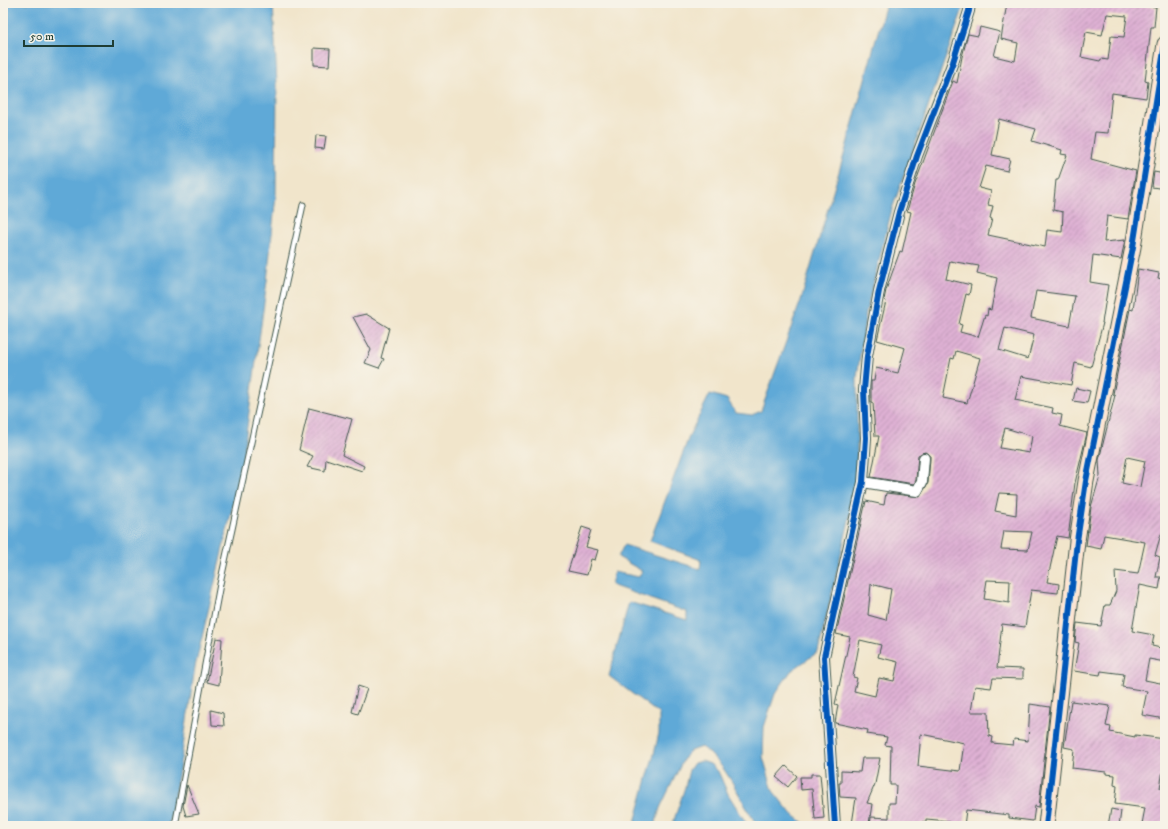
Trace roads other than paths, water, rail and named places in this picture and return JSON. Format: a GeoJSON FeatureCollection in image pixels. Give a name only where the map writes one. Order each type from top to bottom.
{"type":"FeatureCollection","features":[{"type":"Feature","properties":{"kind":"street"},"geometry":{"type":"LineString","coordinates":[[835,826],[824,657],[863,482],[866,438],[864,390],[866,363],[878,291],[899,212],[917,156],[953,62],[969,11],[970,3]]}},
{"type":"Feature","properties":{"kind":"street"},"geometry":{"type":"LineString","coordinates":[[1046,826],[1077,540],[1086,480],[1133,247],[1165,44]]}},
{"type":"Feature","properties":{"kind":"street"},"geometry":{"type":"LineString","coordinates":[[863,482],[917,491],[922,482],[924,458]]}},
{"type":"Feature","properties":{"kind":"lane"},"geometry":{"type":"LineString","coordinates":[[175,826],[220,584],[303,205]]}},
{"type":"Feature","properties":{"kind":"water"},"geometry":{"type":"Polygon","coordinates":[[[3,3],[273,3],[277,84],[276,195],[267,281],[241,471],[195,667],[169,826],[3,826],[3,3]]]}},
{"type":"Feature","properties":{"kind":"water"},"geometry":{"type":"Polygon","coordinates":[[[886,3],[965,3],[892,209],[866,312],[857,377],[857,475],[850,516],[818,652],[791,671],[775,694],[764,727],[763,757],[773,791],[790,812],[807,826],[758,826],[719,763],[711,754],[701,747],[690,751],[685,756],[660,808],[655,826],[634,826],[659,733],[659,714],[609,676],[629,602],[687,620],[687,612],[611,585],[614,572],[639,577],[642,571],[618,557],[624,545],[700,569],[701,560],[650,541],[690,434],[710,394],[727,399],[736,413],[752,415],[761,411],[801,300],[846,148],[886,3]]]}},
{"type":"Feature","properties":{"kind":"water"},"geometry":{"type":"Polygon","coordinates":[[[702,761],[710,764],[718,771],[728,794],[748,826],[672,826],[689,770],[694,763],[702,761]]]}}]}
